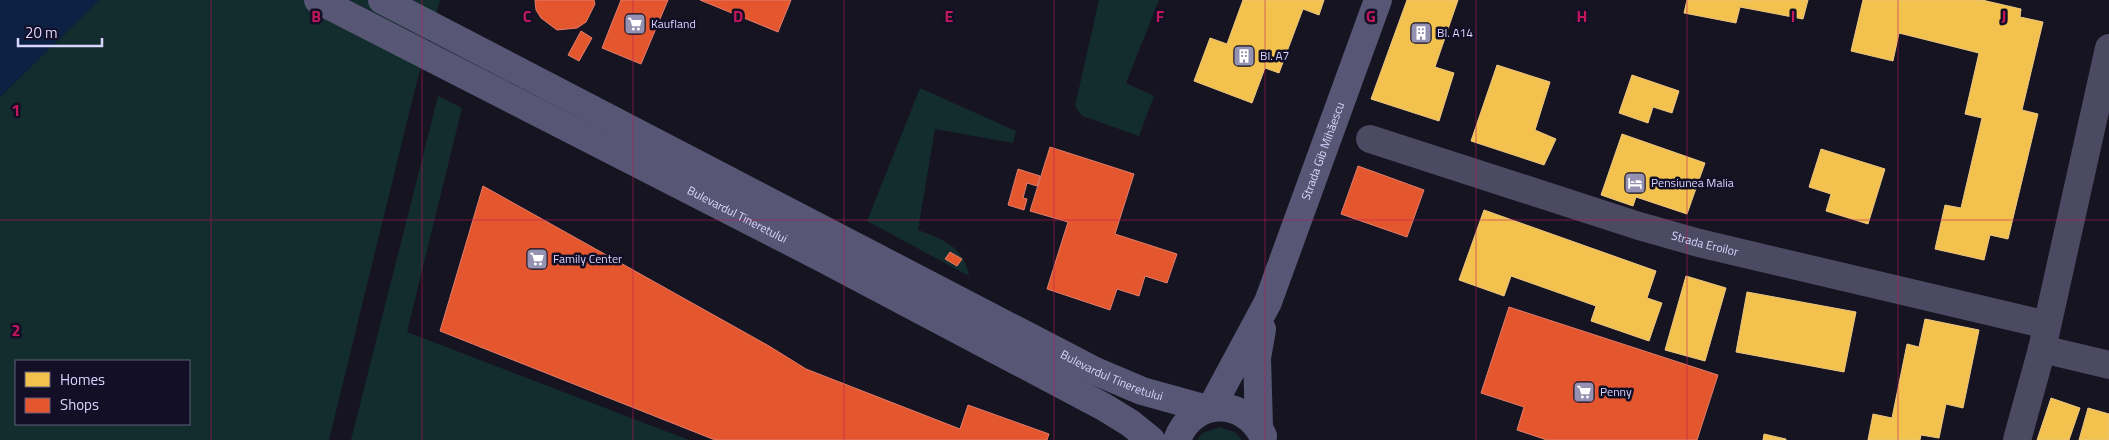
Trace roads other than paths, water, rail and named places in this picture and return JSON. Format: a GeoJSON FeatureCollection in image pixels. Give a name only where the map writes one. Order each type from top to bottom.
{"type":"FeatureCollection","features":[{"type":"Feature","properties":{"kind":"main road","name":"Bulevardul Tineretului"},"geometry":{"type":"LineString","coordinates":[[318,0],[831,263],[1104,407],[1130,423],[1151,440]]}},
{"type":"Feature","properties":{"kind":"main road","name":"Bulevardul Tineretului"},"geometry":{"type":"LineString","coordinates":[[382,0],[1095,371],[1142,392],[1209,409],[1225,407],[1238,410],[1250,417],[1264,437]]}},
{"type":"Feature","properties":{"kind":"main road","name":"Strada Gib Mihăescu"},"geometry":{"type":"LineString","coordinates":[[1209,409],[1268,302],[1378,0]]}},
{"type":"Feature","properties":{"kind":"main road","name":"Strada Gib Mihăescu"},"geometry":{"type":"LineString","coordinates":[[1264,437],[1258,358],[1268,302]]}},
{"type":"Feature","properties":{"kind":"main road"},"geometry":{"type":"LineString","coordinates":[[1177,440],[1186,422],[1209,409]]}},
{"type":"Feature","properties":{"kind":"street"},"geometry":{"type":"LineString","coordinates":[[2017,440],[2044,337],[2109,48]]}},
{"type":"Feature","properties":{"kind":"street","name":"Strada Eroilor"},"geometry":{"type":"LineString","coordinates":[[1370,140],[1648,229],[2044,337],[2109,365]]}},
{"type":"Feature","properties":{"kind":"water"},"geometry":{"type":"Polygon","coordinates":[[[0,0],[99,0],[0,97],[0,0]]]}},
{"type":"Feature","properties":{"kind":"place","name":"Kaufland"},"geometry":{"type":"Point","coordinates":[635,24]}},
{"type":"Feature","properties":{"kind":"place","name":"Bl. A14"},"geometry":{"type":"Point","coordinates":[1421,33]}},
{"type":"Feature","properties":{"kind":"place","name":"Bl. A7"},"geometry":{"type":"Point","coordinates":[1244,56]}},
{"type":"Feature","properties":{"kind":"place","name":"Pensiunea Malia"},"geometry":{"type":"Point","coordinates":[1635,183]}},
{"type":"Feature","properties":{"kind":"place","name":"Family Center"},"geometry":{"type":"Point","coordinates":[537,259]}},
{"type":"Feature","properties":{"kind":"place","name":"Penny"},"geometry":{"type":"Point","coordinates":[1584,392]}}]}
